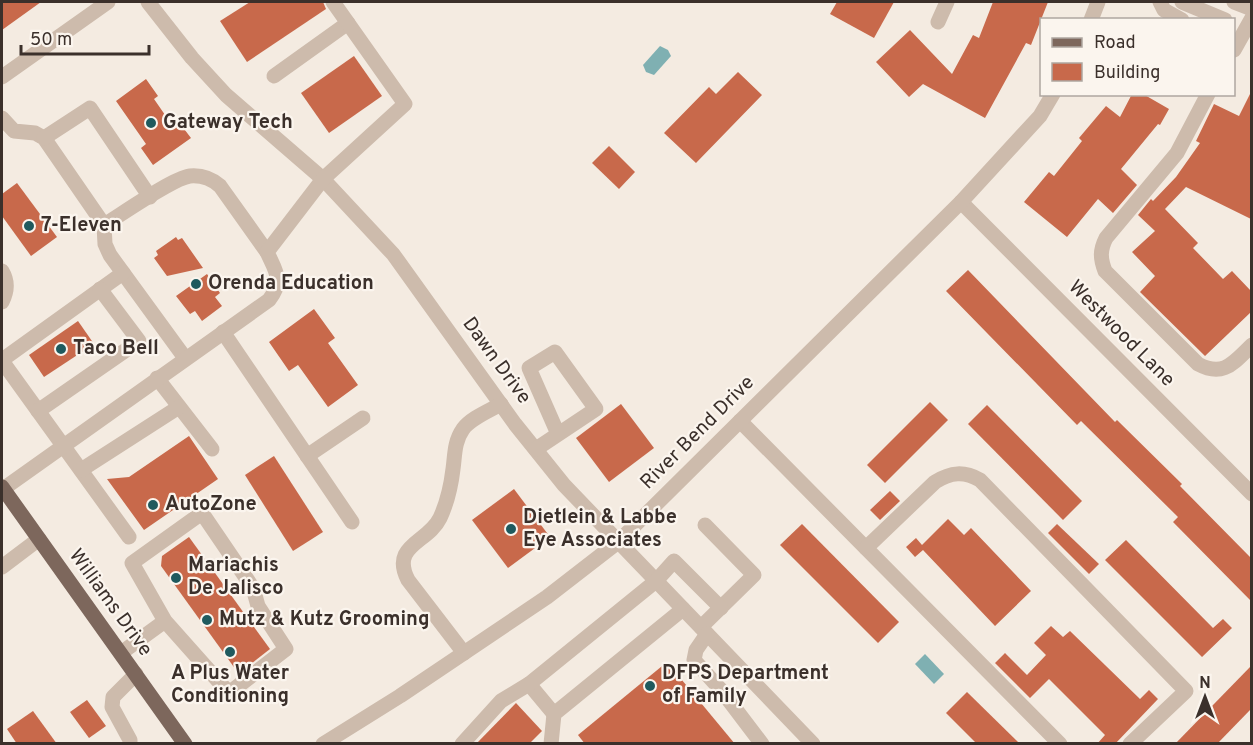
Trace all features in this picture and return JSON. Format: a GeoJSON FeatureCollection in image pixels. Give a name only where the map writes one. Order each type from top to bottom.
{"type":"FeatureCollection","features":[{"type":"Feature","properties":{"kind":"main road","name":"Williams Drive"},"geometry":{"type":"LineString","coordinates":[[2,488],[185,744]]}},
{"type":"Feature","properties":{"kind":"street"},"geometry":{"type":"LineString","coordinates":[[2,77],[108,2]]}},
{"type":"Feature","properties":{"kind":"street","name":"Dawn Drive"},"geometry":{"type":"LineString","coordinates":[[148,2],[192,58],[226,94],[323,179],[393,254],[501,404],[564,485],[813,744]]}},
{"type":"Feature","properties":{"kind":"street"},"geometry":{"type":"LineString","coordinates":[[267,252],[323,179],[405,104],[333,2]]}},
{"type":"Feature","properties":{"kind":"street"},"geometry":{"type":"LineString","coordinates":[[938,22],[947,2]]}},
{"type":"Feature","properties":{"kind":"street"},"geometry":{"type":"LineString","coordinates":[[1091,18],[1098,2]]}},
{"type":"Feature","properties":{"kind":"street"},"geometry":{"type":"LineString","coordinates":[[1160,2],[1164,10],[1178,18]]}},
{"type":"Feature","properties":{"kind":"street"},"geometry":{"type":"LineString","coordinates":[[1182,2],[1203,16]]}},
{"type":"Feature","properties":{"kind":"street"},"geometry":{"type":"LineString","coordinates":[[1234,2],[1251,9]]}},
{"type":"Feature","properties":{"kind":"street"},"geometry":{"type":"LineString","coordinates":[[274,75],[348,23]]}},
{"type":"Feature","properties":{"kind":"street"},"geometry":{"type":"LineString","coordinates":[[1235,45],[1244,23]]}},
{"type":"Feature","properties":{"kind":"street","name":"River Bend Drive"},"geometry":{"type":"LineString","coordinates":[[323,744],[400,696],[547,597],[618,542],[961,202],[1040,116],[1052,96]]}},
{"type":"Feature","properties":{"kind":"street"},"geometry":{"type":"LineString","coordinates":[[1207,96],[1177,153],[1106,238],[1101,253],[1102,262],[1104,271],[1198,364],[1205,368],[1229,367],[1251,345]]}},
{"type":"Feature","properties":{"kind":"street"},"geometry":{"type":"LineString","coordinates":[[44,138],[90,108],[150,197]]}},
{"type":"Feature","properties":{"kind":"street"},"geometry":{"type":"LineString","coordinates":[[2,118],[8,135],[35,133],[44,138],[104,225],[105,244],[123,273],[185,358]]}},
{"type":"Feature","properties":{"kind":"street"},"geometry":{"type":"LineString","coordinates":[[2,488],[268,300],[276,290],[278,276],[267,252],[220,186],[213,180],[202,176],[181,178],[104,225]]}},
{"type":"Feature","properties":{"kind":"street","name":"Westwood Lane"},"geometry":{"type":"LineString","coordinates":[[961,202],[1251,494]]}},
{"type":"Feature","properties":{"kind":"street"},"geometry":{"type":"LineString","coordinates":[[2,272],[6,282],[6,291],[2,302]]}},
{"type":"Feature","properties":{"kind":"street"},"geometry":{"type":"LineString","coordinates":[[123,273],[2,361],[129,537]]}},
{"type":"Feature","properties":{"kind":"street"},"geometry":{"type":"LineString","coordinates":[[100,289],[140,341]]}},
{"type":"Feature","properties":{"kind":"street"},"geometry":{"type":"LineString","coordinates":[[38,411],[162,327]]}},
{"type":"Feature","properties":{"kind":"street"},"geometry":{"type":"LineString","coordinates":[[223,332],[352,522]]}},
{"type":"Feature","properties":{"kind":"street"},"geometry":{"type":"LineString","coordinates":[[536,449],[596,409],[555,352],[529,368],[558,434]]}},
{"type":"Feature","properties":{"kind":"street"},"geometry":{"type":"LineString","coordinates":[[157,378],[212,449]]}},
{"type":"Feature","properties":{"kind":"street"},"geometry":{"type":"LineString","coordinates":[[464,653],[408,580],[404,573],[403,561],[408,548],[435,528],[448,494],[454,467],[453,455],[464,427],[501,404]]}},
{"type":"Feature","properties":{"kind":"street"},"geometry":{"type":"LineString","coordinates":[[81,470],[179,407]]}},
{"type":"Feature","properties":{"kind":"street"},"geometry":{"type":"LineString","coordinates":[[307,456],[363,418]]}},
{"type":"Feature","properties":{"kind":"street"},"geometry":{"type":"LineString","coordinates":[[740,421],[1060,744]]}},
{"type":"Feature","properties":{"kind":"street"},"geometry":{"type":"LineString","coordinates":[[866,548],[935,482],[945,476],[962,473],[980,480],[1185,691],[1130,744]]}},
{"type":"Feature","properties":{"kind":"street"},"geometry":{"type":"LineString","coordinates":[[202,513],[253,588],[258,606],[286,649],[229,693],[165,621],[132,563],[202,513]]}},
{"type":"Feature","properties":{"kind":"street"},"geometry":{"type":"LineString","coordinates":[[705,525],[753,575],[721,608],[704,631],[694,660],[721,690],[762,744]]}},
{"type":"Feature","properties":{"kind":"street"},"geometry":{"type":"LineString","coordinates":[[2,567],[39,539]]}},
{"type":"Feature","properties":{"kind":"street"},"geometry":{"type":"LineString","coordinates":[[462,744],[501,701],[530,684],[656,581],[674,561],[721,608]]}},
{"type":"Feature","properties":{"kind":"street"},"geometry":{"type":"LineString","coordinates":[[554,714],[683,609]]}},
{"type":"Feature","properties":{"kind":"street"},"geometry":{"type":"LineString","coordinates":[[121,653],[165,621]]}},
{"type":"Feature","properties":{"kind":"street"},"geometry":{"type":"LineString","coordinates":[[130,744],[112,707],[113,697],[135,674]]}},
{"type":"Feature","properties":{"kind":"street"},"geometry":{"type":"LineString","coordinates":[[530,684],[554,714],[551,744]]}},
{"type":"Feature","properties":{"kind":"water"},"geometry":{"type":"Polygon","coordinates":[[[660,46],[668,50],[671,56],[654,75],[646,72],[643,65],[660,46]]]}},
{"type":"Feature","properties":{"kind":"water"},"geometry":{"type":"Polygon","coordinates":[[[925,654],[944,674],[934,684],[915,664],[925,654]]]}},
{"type":"Feature","properties":{"kind":"building"},"geometry":{"type":"Polygon","coordinates":[[[2,2],[41,2],[2,30],[2,2]]]}},
{"type":"Feature","properties":{"kind":"building"},"geometry":{"type":"Polygon","coordinates":[[[250,2],[323,2],[326,9],[247,62],[220,21],[250,2]]]}},
{"type":"Feature","properties":{"kind":"building"},"geometry":{"type":"Polygon","coordinates":[[[837,2],[894,2],[874,38],[830,14],[837,2]]]}},
{"type":"Feature","properties":{"kind":"building"},"geometry":{"type":"Polygon","coordinates":[[[993,2],[1048,2],[1031,45],[1026,43],[985,118],[923,84],[909,97],[876,62],[910,30],[952,74],[973,35],[979,38],[993,2]]]}},
{"type":"Feature","properties":{"kind":"building"},"geometry":{"type":"Polygon","coordinates":[[[354,56],[382,96],[329,133],[301,93],[354,56]]]}},
{"type":"Feature","properties":{"kind":"building"},"geometry":{"type":"Polygon","coordinates":[[[738,72],[762,95],[696,163],[664,133],[709,87],[716,94],[738,72]]]}},
{"type":"Feature","properties":{"kind":"building","name":"Gateway Tech"},"geometry":{"type":"Polygon","coordinates":[[[146,79],[158,96],[154,99],[172,125],[178,121],[191,138],[153,165],[141,148],[146,144],[116,101],[146,79]]]}},
{"type":"Feature","properties":{"kind":"building"},"geometry":{"type":"Polygon","coordinates":[[[1251,92],[1251,219],[1186,187],[1165,209],[1198,243],[1193,248],[1223,279],[1232,271],[1251,291],[1251,312],[1205,356],[1140,292],[1155,276],[1132,252],[1155,231],[1138,215],[1151,199],[1153,201],[1176,177],[1200,143],[1196,141],[1214,104],[1239,116],[1251,92]]]}},
{"type":"Feature","properties":{"kind":"building"},"geometry":{"type":"Polygon","coordinates":[[[1131,96],[1146,96],[1169,109],[1160,125],[1158,124],[1121,169],[1137,185],[1113,213],[1098,199],[1067,237],[1024,202],[1049,172],[1054,176],[1082,141],[1079,138],[1106,106],[1120,117],[1131,96]]]}},
{"type":"Feature","properties":{"kind":"building"},"geometry":{"type":"Polygon","coordinates":[[[609,146],[635,172],[619,189],[592,163],[609,146]]]}},
{"type":"Feature","properties":{"kind":"building","name":"7-Eleven"},"geometry":{"type":"Polygon","coordinates":[[[17,183],[57,237],[31,256],[2,216],[2,194],[17,183]]]}},
{"type":"Feature","properties":{"kind":"building"},"geometry":{"type":"Polygon","coordinates":[[[176,237],[178,240],[182,238],[203,268],[167,276],[154,258],[158,255],[156,251],[176,237]]]}},
{"type":"Feature","properties":{"kind":"building"},"geometry":{"type":"Polygon","coordinates":[[[968,270],[1115,422],[1117,420],[1182,484],[1180,486],[1251,558],[1251,601],[1173,522],[1178,517],[1081,421],[1077,425],[946,291],[968,270]]]}},
{"type":"Feature","properties":{"kind":"building"},"geometry":{"type":"Polygon","coordinates":[[[207,274],[220,293],[215,297],[222,306],[202,321],[195,311],[190,314],[176,296],[207,274]]]}},
{"type":"Feature","properties":{"kind":"building"},"geometry":{"type":"Polygon","coordinates":[[[314,309],[335,338],[328,343],[358,385],[328,407],[298,365],[289,371],[269,342],[314,309]]]}},
{"type":"Feature","properties":{"kind":"building","name":"Taco Bell"},"geometry":{"type":"Polygon","coordinates":[[[78,321],[94,344],[44,377],[29,355],[78,321]]]}},
{"type":"Feature","properties":{"kind":"building"},"geometry":{"type":"Polygon","coordinates":[[[930,402],[948,420],[885,483],[867,465],[930,402]]]}},
{"type":"Feature","properties":{"kind":"building"},"geometry":{"type":"Polygon","coordinates":[[[621,404],[654,448],[609,482],[576,438],[621,404]]]}},
{"type":"Feature","properties":{"kind":"building"},"geometry":{"type":"Polygon","coordinates":[[[987,405],[1082,501],[1063,520],[968,424],[987,405]]]}},
{"type":"Feature","properties":{"kind":"building","name":"AutoZone"},"geometry":{"type":"Polygon","coordinates":[[[189,436],[218,479],[144,530],[107,479],[129,477],[189,436]]]}},
{"type":"Feature","properties":{"kind":"building"},"geometry":{"type":"Polygon","coordinates":[[[274,456],[323,532],[293,551],[245,475],[274,456]]]}},
{"type":"Feature","properties":{"kind":"building","name":"Dietlein & Labbe Eye Associates"},"geometry":{"type":"Polygon","coordinates":[[[514,489],[550,537],[508,568],[472,520],[514,489]]]}},
{"type":"Feature","properties":{"kind":"building"},"geometry":{"type":"Polygon","coordinates":[[[890,491],[900,501],[880,520],[870,510],[890,491]]]}},
{"type":"Feature","properties":{"kind":"building"},"geometry":{"type":"Polygon","coordinates":[[[948,519],[964,535],[971,528],[1031,591],[995,626],[923,550],[915,557],[906,547],[916,538],[922,545],[948,519]]]}},
{"type":"Feature","properties":{"kind":"building"},"geometry":{"type":"Polygon","coordinates":[[[802,524],[899,622],[878,643],[780,545],[802,524]]]}},
{"type":"Feature","properties":{"kind":"building"},"geometry":{"type":"Polygon","coordinates":[[[1057,524],[1099,564],[1089,574],[1048,533],[1057,524]]]}},
{"type":"Feature","properties":{"kind":"building"},"geometry":{"type":"Polygon","coordinates":[[[189,537],[270,649],[242,671],[236,670],[161,566],[162,556],[189,537]]]}},
{"type":"Feature","properties":{"kind":"building"},"geometry":{"type":"Polygon","coordinates":[[[1126,540],[1213,628],[1223,619],[1232,628],[1202,657],[1105,560],[1126,540]]]}},
{"type":"Feature","properties":{"kind":"building"},"geometry":{"type":"Polygon","coordinates":[[[1051,626],[1063,637],[1070,631],[1140,699],[1149,690],[1158,699],[1115,744],[1097,744],[1105,735],[1049,679],[1030,698],[995,663],[1005,653],[1027,675],[1046,655],[1034,643],[1051,626]]]}},
{"type":"Feature","properties":{"kind":"building"},"geometry":{"type":"Polygon","coordinates":[[[667,662],[735,744],[585,744],[578,735],[667,662]]]}},
{"type":"Feature","properties":{"kind":"building"},"geometry":{"type":"Polygon","coordinates":[[[1251,666],[1251,709],[1217,744],[1175,744],[1251,666]]]}},
{"type":"Feature","properties":{"kind":"building"},"geometry":{"type":"Polygon","coordinates":[[[967,692],[1020,744],[977,744],[946,713],[967,692]]]}},
{"type":"Feature","properties":{"kind":"building"},"geometry":{"type":"Polygon","coordinates":[[[87,700],[106,726],[89,738],[70,712],[87,700]]]}},
{"type":"Feature","properties":{"kind":"building"},"geometry":{"type":"Polygon","coordinates":[[[516,703],[542,731],[529,744],[476,744],[516,703]]]}},
{"type":"Feature","properties":{"kind":"building"},"geometry":{"type":"Polygon","coordinates":[[[33,711],[57,744],[17,744],[7,729],[33,711]]]}},
{"type":"Feature","properties":{"kind":"place","name":"Gateway Tech"},"geometry":{"type":"Point","coordinates":[151,123]}},
{"type":"Feature","properties":{"kind":"place","name":"7-Eleven"},"geometry":{"type":"Point","coordinates":[29,226]}},
{"type":"Feature","properties":{"kind":"place","name":"Orenda Education"},"geometry":{"type":"Point","coordinates":[196,284]}},
{"type":"Feature","properties":{"kind":"place","name":"Taco Bell"},"geometry":{"type":"Point","coordinates":[61,349]}},
{"type":"Feature","properties":{"kind":"place","name":"AutoZone"},"geometry":{"type":"Point","coordinates":[153,505]}},
{"type":"Feature","properties":{"kind":"place","name":"Dietlein & Labbe Eye Associates"},"geometry":{"type":"Point","coordinates":[511,529]}},
{"type":"Feature","properties":{"kind":"place","name":"Mariachis De Jalisco"},"geometry":{"type":"Point","coordinates":[176,578]}},
{"type":"Feature","properties":{"kind":"place","name":"Mutz & Kutz Grooming"},"geometry":{"type":"Point","coordinates":[207,620]}},
{"type":"Feature","properties":{"kind":"place","name":"A Plus Water Conditioning"},"geometry":{"type":"Point","coordinates":[230,652]}},
{"type":"Feature","properties":{"kind":"place","name":"DFPS Department of Family"},"geometry":{"type":"Point","coordinates":[650,686]}}]}
